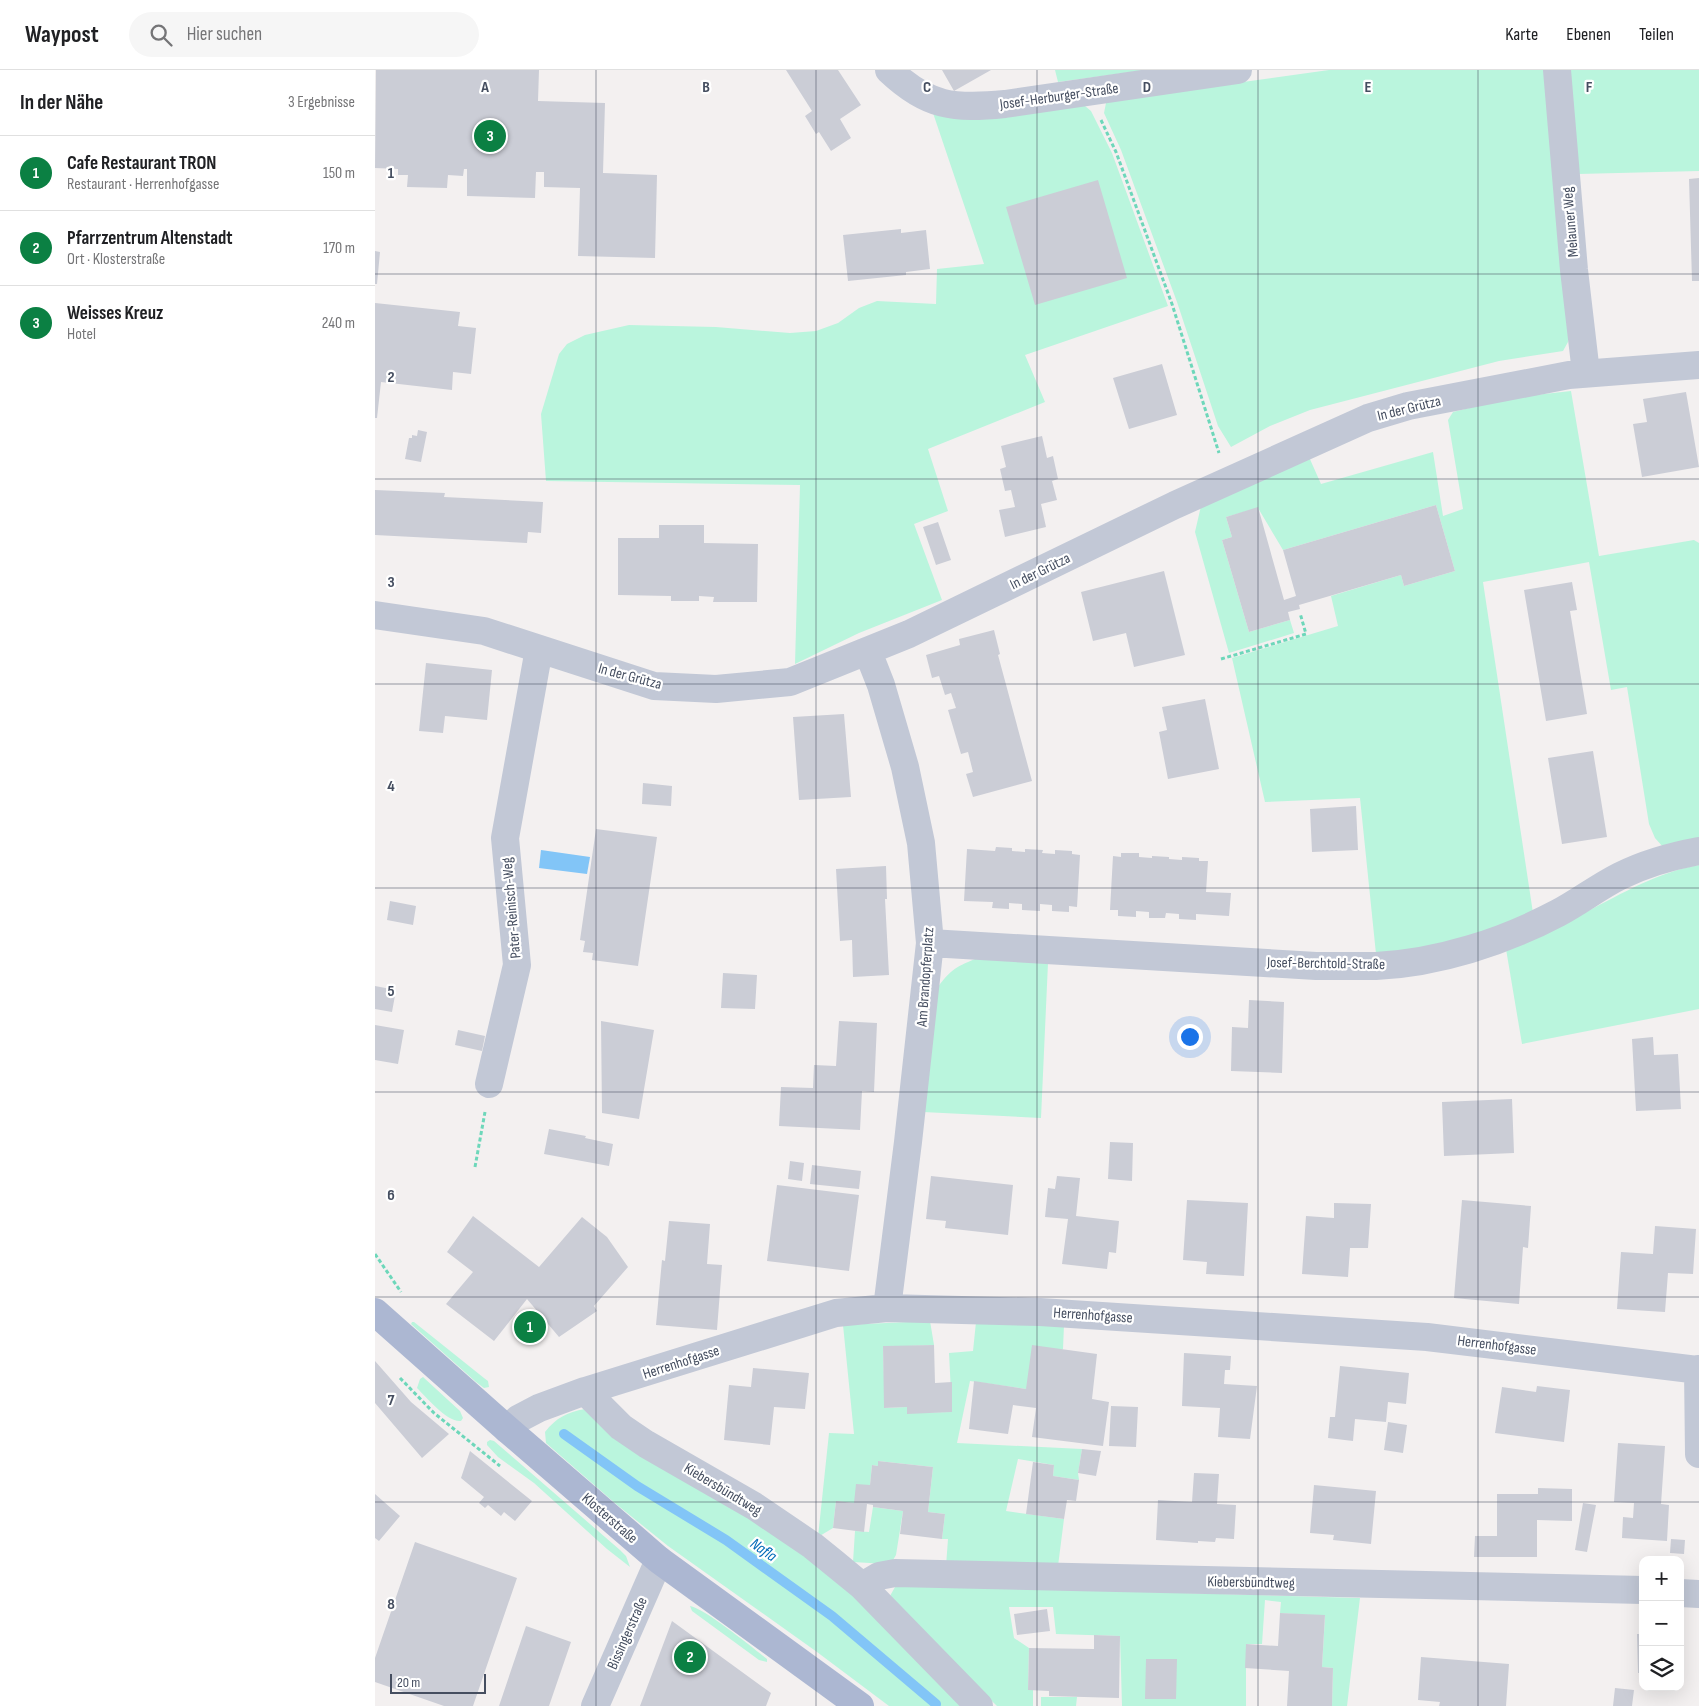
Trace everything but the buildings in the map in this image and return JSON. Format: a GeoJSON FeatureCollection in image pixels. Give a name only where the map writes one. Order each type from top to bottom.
{"type":"FeatureCollection","features":[{"type":"Feature","properties":{"kind":"main road","name":"Klosterstraße"},"geometry":{"type":"LineString","coordinates":[[375,1312],[659,1560],[861,1706]]}},
{"type":"Feature","properties":{"kind":"street","name":"Josef-Herburger-Straße"},"geometry":{"type":"LineString","coordinates":[[889,70],[903,84],[927,98],[948,104],[973,107],[1239,70]]}},
{"type":"Feature","properties":{"kind":"street","name":"Melauner Weg"},"geometry":{"type":"LineString","coordinates":[[1557,70],[1574,270],[1586,373]]}},
{"type":"Feature","properties":{"kind":"street","name":"In der Grütza"},"geometry":{"type":"LineString","coordinates":[[375,615],[484,631],[654,686],[716,688],[790,682],[909,634],[1175,505],[1230,482],[1280,457],[1368,418],[1408,406],[1586,373],[1699,365]]}},
{"type":"Feature","properties":{"kind":"street","name":"Pater-Reinisch-Weg"},"geometry":{"type":"LineString","coordinates":[[489,1084],[517,966],[505,838],[539,649]]}},
{"type":"Feature","properties":{"kind":"street","name":"Am Brandopferplatz"},"geometry":{"type":"LineString","coordinates":[[868,652],[881,684],[905,767],[919,833],[928,903],[930,943],[887,1308]]}},
{"type":"Feature","properties":{"kind":"street","name":"Josef-Berchtold-Straße"},"geometry":{"type":"LineString","coordinates":[[930,943],[1316,966],[1377,966],[1409,962],[1452,953],[1504,937],[1557,914],[1621,876],[1680,855],[1699,851]]}},
{"type":"Feature","properties":{"kind":"street","name":"Herrenhofgasse"},"geometry":{"type":"LineString","coordinates":[[507,1429],[518,1419],[539,1408],[813,1319],[836,1313],[887,1308],[1040,1312],[1427,1337],[1699,1370],[1699,1454]]}},
{"type":"Feature","properties":{"kind":"street","name":"Kiebersbündtweg"},"geometry":{"type":"LineString","coordinates":[[585,1392],[621,1427],[646,1444],[754,1506],[813,1546],[862,1586],[979,1706]]}},
{"type":"Feature","properties":{"kind":"street","name":"Bissingerstraße"},"geometry":{"type":"LineString","coordinates":[[595,1706],[659,1560]]}},
{"type":"Feature","properties":{"kind":"street","name":"Kiebersbündtweg"},"geometry":{"type":"LineString","coordinates":[[862,1586],[879,1576],[895,1573],[1639,1590]]}},
{"type":"Feature","properties":{"kind":"street"},"geometry":{"type":"LineString","coordinates":[[1684,1593],[1699,1594]]}},
{"type":"Feature","properties":{"kind":"path"},"geometry":{"type":"LineString","coordinates":[[1091,91],[1100,118],[1116,152],[1172,304],[1211,431],[1230,482]]}},
{"type":"Feature","properties":{"kind":"path"},"geometry":{"type":"LineString","coordinates":[[1221,659],[1306,634],[1300,613]]}},
{"type":"Feature","properties":{"kind":"path"},"geometry":{"type":"LineString","coordinates":[[475,1166],[489,1084]]}},
{"type":"Feature","properties":{"kind":"green space"},"geometry":{"type":"Polygon","coordinates":[[[1055,70],[1146,70],[1058,82],[1055,70]]]}},
{"type":"Feature","properties":{"kind":"green space"},"geometry":{"type":"Polygon","coordinates":[[[1329,70],[1546,70],[1569,334],[1568,342],[1563,351],[1499,361],[1310,410],[1270,426],[1231,447],[1218,426],[1177,302],[1121,150],[1104,113],[1106,103],[1120,99],[1329,70]]]}},
{"type":"Feature","properties":{"kind":"green space"},"geometry":{"type":"Polygon","coordinates":[[[1571,70],[1699,70],[1699,171],[1578,174],[1571,70]]]}},
{"type":"Feature","properties":{"kind":"green space"},"geometry":{"type":"Polygon","coordinates":[[[1085,106],[1091,111],[1112,153],[1168,306],[1025,355],[1045,402],[928,449],[948,511],[914,524],[942,600],[859,633],[795,664],[800,485],[546,481],[541,414],[559,354],[567,344],[585,335],[629,325],[716,327],[790,333],[816,331],[838,323],[859,308],[877,301],[936,304],[937,269],[984,264],[933,113],[1085,106]]]}},
{"type":"Feature","properties":{"kind":"green space"},"geometry":{"type":"Polygon","coordinates":[[[1571,391],[1599,556],[1694,540],[1699,543],[1699,843],[1663,847],[1655,838],[1649,824],[1627,687],[1611,690],[1589,562],[1483,582],[1533,913],[1452,943],[1376,954],[1360,798],[1265,802],[1232,658],[1338,626],[1331,596],[1401,575],[1404,586],[1455,571],[1436,505],[1283,550],[1258,508],[1226,517],[1232,537],[1222,540],[1249,632],[1290,620],[1294,633],[1229,653],[1195,532],[1201,506],[1309,457],[1321,484],[1433,452],[1443,516],[1463,509],[1448,420],[1453,412],[1509,398],[1571,391]]]}},
{"type":"Feature","properties":{"kind":"green space"},"geometry":{"type":"Polygon","coordinates":[[[1699,865],[1699,1009],[1522,1044],[1506,949],[1576,917],[1641,884],[1684,868],[1699,865]]]}},
{"type":"Feature","properties":{"kind":"green space"},"geometry":{"type":"Polygon","coordinates":[[[975,959],[1048,963],[1041,1118],[923,1112],[936,990],[953,971],[975,959]]]}},
{"type":"Feature","properties":{"kind":"green space"},"geometry":{"type":"Polygon","coordinates":[[[930,1321],[934,1345],[883,1347],[885,1408],[907,1407],[907,1413],[952,1412],[949,1353],[973,1351],[976,1322],[1064,1325],[1063,1349],[1026,1389],[970,1381],[957,1443],[1082,1449],[1078,1473],[1079,1480],[1053,1476],[1054,1465],[1018,1459],[1006,1511],[1064,1519],[1058,1566],[946,1566],[948,1539],[942,1539],[945,1514],[928,1512],[933,1467],[878,1461],[878,1466],[872,1465],[870,1485],[854,1503],[836,1501],[833,1528],[818,1537],[829,1433],[854,1434],[843,1325],[930,1321]]]}},
{"type":"Feature","properties":{"kind":"green space"},"geometry":{"type":"Polygon","coordinates":[[[412,1322],[488,1381],[489,1387],[484,1388],[476,1382],[411,1324],[412,1322]]]}},
{"type":"Feature","properties":{"kind":"green space"},"geometry":{"type":"Polygon","coordinates":[[[423,1377],[460,1411],[463,1418],[461,1421],[456,1421],[444,1414],[417,1388],[420,1379],[423,1377]]]}},
{"type":"Feature","properties":{"kind":"green space"},"geometry":{"type":"Polygon","coordinates":[[[585,1409],[811,1554],[969,1706],[889,1706],[817,1652],[668,1546],[546,1443],[545,1432],[553,1423],[567,1414],[585,1409]]]}},
{"type":"Feature","properties":{"kind":"green space"},"geometry":{"type":"Polygon","coordinates":[[[490,1440],[494,1441],[620,1550],[626,1556],[630,1567],[607,1549],[534,1483],[498,1457],[487,1445],[487,1442],[490,1440]]]}},
{"type":"Feature","properties":{"kind":"green space"},"geometry":{"type":"Polygon","coordinates":[[[873,1507],[903,1511],[896,1555],[893,1560],[886,1564],[853,1562],[855,1531],[869,1532],[873,1507]]]}},
{"type":"Feature","properties":{"kind":"green space"},"geometry":{"type":"Polygon","coordinates":[[[904,1585],[1360,1598],[1347,1706],[1332,1706],[1333,1668],[1322,1667],[1325,1616],[1280,1613],[1281,1602],[1265,1600],[1262,1644],[1246,1644],[1246,1706],[1122,1706],[1120,1636],[1056,1634],[1053,1607],[1009,1607],[1014,1638],[1029,1648],[1028,1690],[1033,1690],[1033,1706],[997,1706],[898,1610],[890,1596],[895,1587],[904,1585]]]}},
{"type":"Feature","properties":{"kind":"green space"},"geometry":{"type":"Polygon","coordinates":[[[690,1606],[697,1608],[728,1629],[767,1659],[767,1662],[759,1660],[692,1611],[690,1606]]]}},
{"type":"Feature","properties":{"kind":"green space"},"geometry":{"type":"Polygon","coordinates":[[[1041,1697],[1077,1697],[1076,1706],[1041,1706],[1041,1697]]]}},
{"type":"Feature","properties":{"kind":"water"},"geometry":{"type":"Polygon","coordinates":[[[541,850],[590,857],[587,874],[539,868],[541,850]]]}},
{"type":"Feature","properties":{"kind":"waterway","name":"Nafla"},"geometry":{"type":"LineString","coordinates":[[564,1434],[637,1486],[726,1540],[832,1616],[936,1704]]}},
{"type":"Feature","properties":{"kind":"place","name":"Weisses Kreuz"},"geometry":{"type":"Point","coordinates":[490,136]}},
{"type":"Feature","properties":{"kind":"place","name":"Cafe Restaurant TRON"},"geometry":{"type":"Point","coordinates":[530,1327]}},
{"type":"Feature","properties":{"kind":"place","name":"Pfarrzentrum Altenstadt"},"geometry":{"type":"Point","coordinates":[690,1657]}}]}
